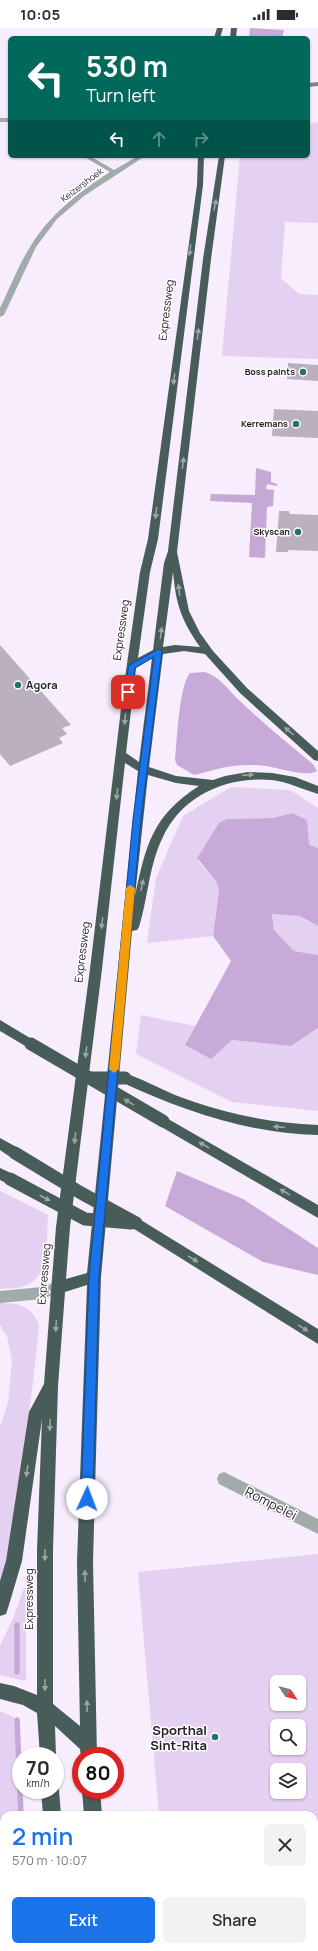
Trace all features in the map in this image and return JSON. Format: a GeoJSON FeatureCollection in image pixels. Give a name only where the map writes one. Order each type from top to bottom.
{"type":"FeatureCollection","features":[{"type":"Feature","properties":{"kind":"highway","name":"Expressweg"},"geometry":{"type":"LineString","coordinates":[[47,1747],[45,1706],[45,1550],[51,1386],[64,1220],[132,666],[145,572],[153,539],[200,185],[201,158]]}},
{"type":"Feature","properties":{"kind":"highway"},"geometry":{"type":"LineString","coordinates":[[88,1747],[85,1562],[94,1277],[137,819],[169,562],[173,550],[207,259],[222,158]]}},
{"type":"Feature","properties":{"kind":"highway"},"geometry":{"type":"LineString","coordinates":[[173,550],[177,563],[178,593],[184,612],[206,651],[234,682],[318,757]]}},
{"type":"Feature","properties":{"kind":"highway"},"geometry":{"type":"LineString","coordinates":[[132,666],[159,651],[185,646],[206,651]]}},
{"type":"Feature","properties":{"kind":"highway"},"geometry":{"type":"LineString","coordinates":[[122,755],[143,769],[179,780],[210,783]]}},
{"type":"Feature","properties":{"kind":"highway"},"geometry":{"type":"LineString","coordinates":[[125,949],[135,920],[143,880],[156,838],[173,811],[194,792],[210,783],[229,777],[262,774],[295,780],[318,790]]}},
{"type":"Feature","properties":{"kind":"highway"},"geometry":{"type":"LineString","coordinates":[[0,1025],[318,1212]]}},
{"type":"Feature","properties":{"kind":"highway"},"geometry":{"type":"LineString","coordinates":[[89,1078],[125,1078],[164,1097],[239,1122],[274,1127],[318,1130]]}},
{"type":"Feature","properties":{"kind":"highway"},"geometry":{"type":"LineString","coordinates":[[0,1143],[81,1193],[136,1223],[318,1337]]}},
{"type":"Feature","properties":{"kind":"highway"},"geometry":{"type":"LineString","coordinates":[[5,1177],[85,1219],[136,1223]]}},
{"type":"Feature","properties":{"kind":"highway"},"geometry":{"type":"LineString","coordinates":[[59,1287],[94,1277]]}},
{"type":"Feature","properties":{"kind":"highway"},"geometry":{"type":"LineString","coordinates":[[0,1608],[14,1561],[36,1412],[51,1386]]}},
{"type":"Feature","properties":{"kind":"highway"},"geometry":{"type":"LineString","coordinates":[[0,1691],[16,1695],[45,1706],[85,1747]]}},
{"type":"Feature","properties":{"kind":"highway"},"geometry":{"type":"LineString","coordinates":[[51,1799],[52,1811]]}},
{"type":"Feature","properties":{"kind":"highway"},"geometry":{"type":"LineString","coordinates":[[92,1799],[93,1811]]}},
{"type":"Feature","properties":{"kind":"street","name":"Keizershoek"},"geometry":{"type":"LineString","coordinates":[[90,158],[114,172]]}},
{"type":"Feature","properties":{"kind":"street","name":"Keizershoek"},"geometry":{"type":"LineString","coordinates":[[0,315],[33,247],[48,227],[72,201],[114,172],[138,158]]}},
{"type":"Feature","properties":{"kind":"street"},"geometry":{"type":"LineString","coordinates":[[0,1297],[42,1293],[59,1287]]}},
{"type":"Feature","properties":{"kind":"street","name":"Rompelei"},"geometry":{"type":"LineString","coordinates":[[224,1479],[318,1527]]}},
{"type":"Feature","properties":{"kind":"shaded area"},"geometry":{"type":"Polygon","coordinates":[[[250,28],[284,30],[282,36],[249,36],[250,28]]]}},
{"type":"Feature","properties":{"kind":"shaded area"},"geometry":{"type":"Polygon","coordinates":[[[318,122],[318,223],[285,222],[281,278],[299,294],[318,295],[318,359],[222,356],[240,158],[310,158],[310,124],[318,122]]]}},
{"type":"Feature","properties":{"kind":"shaded area"},"geometry":{"type":"Polygon","coordinates":[[[256,468],[271,472],[271,482],[277,484],[277,486],[267,484],[266,489],[274,490],[273,506],[267,507],[265,558],[249,557],[252,503],[210,501],[211,494],[255,495],[256,468]]]}},
{"type":"Feature","properties":{"kind":"shaded area"},"geometry":{"type":"Polygon","coordinates":[[[204,672],[215,677],[224,684],[240,701],[313,764],[317,771],[312,773],[299,773],[265,766],[243,765],[221,768],[194,775],[177,765],[175,760],[183,689],[186,679],[190,673],[204,672]]]}},
{"type":"Feature","properties":{"kind":"shaded area"},"geometry":{"type":"Polygon","coordinates":[[[231,787],[290,790],[318,808],[318,848],[309,846],[292,813],[273,818],[227,819],[198,861],[216,881],[219,890],[213,936],[147,943],[156,878],[183,816],[231,787]]]}},
{"type":"Feature","properties":{"kind":"shaded area"},"geometry":{"type":"Polygon","coordinates":[[[292,813],[307,820],[309,845],[318,848],[318,926],[300,916],[272,914],[274,930],[294,951],[318,955],[318,1028],[291,1046],[232,1040],[211,1059],[185,1045],[231,961],[213,936],[219,890],[216,881],[197,858],[219,823],[227,819],[273,818],[292,813]]]}},
{"type":"Feature","properties":{"kind":"shaded area"},"geometry":{"type":"Polygon","coordinates":[[[272,913],[300,916],[318,926],[318,955],[294,951],[274,930],[272,913]]]}},
{"type":"Feature","properties":{"kind":"shaded area"},"geometry":{"type":"Polygon","coordinates":[[[141,1015],[195,1026],[185,1045],[232,1040],[291,1046],[318,1028],[318,1111],[232,1102],[136,1054],[141,1015]]]}},
{"type":"Feature","properties":{"kind":"shaded area"},"geometry":{"type":"Polygon","coordinates":[[[177,1171],[243,1199],[318,1248],[318,1275],[263,1262],[165,1206],[177,1171]]]}},
{"type":"Feature","properties":{"kind":"shaded area"},"geometry":{"type":"Polygon","coordinates":[[[0,1191],[48,1215],[46,1257],[43,1267],[32,1283],[19,1288],[0,1289],[0,1191]]]}},
{"type":"Feature","properties":{"kind":"shaded area"},"geometry":{"type":"Polygon","coordinates":[[[0,1303],[24,1307],[33,1314],[39,1326],[32,1391],[9,1554],[0,1586],[0,1426],[8,1403],[12,1362],[7,1336],[0,1325],[0,1303]]]}},
{"type":"Feature","properties":{"kind":"shaded area","name":"Sporthal Sint-Rita"},"geometry":{"type":"Polygon","coordinates":[[[318,1554],[318,1811],[159,1811],[138,1572],[318,1554]]]}},
{"type":"Feature","properties":{"kind":"shaded area"},"geometry":{"type":"Polygon","coordinates":[[[24,1588],[26,1588],[26,1681],[0,1675],[0,1646],[14,1616],[24,1588]]]}},
{"type":"Feature","properties":{"kind":"shaded area"},"geometry":{"type":"Polygon","coordinates":[[[0,1711],[14,1717],[16,1747],[12,1747],[12,1799],[19,1799],[20,1811],[0,1811],[0,1711]]]}},
{"type":"Feature","properties":{"kind":"building","name":"Boss paints"},"geometry":{"type":"Polygon","coordinates":[[[288,363],[318,365],[318,381],[287,379],[288,363]]]}},
{"type":"Feature","properties":{"kind":"building","name":"Kerremans"},"geometry":{"type":"Polygon","coordinates":[[[274,409],[318,411],[318,438],[272,436],[274,409]]]}},
{"type":"Feature","properties":{"kind":"building","name":"Skyscan"},"geometry":{"type":"Polygon","coordinates":[[[279,511],[289,511],[290,514],[318,515],[318,551],[288,550],[288,552],[276,552],[279,511]]]}},
{"type":"Feature","properties":{"kind":"building","name":"Agora"},"geometry":{"type":"Polygon","coordinates":[[[0,645],[71,725],[62,728],[67,734],[59,738],[63,743],[10,766],[0,754],[0,645]]]}},
{"type":"Feature","properties":{"kind":"waterway"},"geometry":{"type":"LineString","coordinates":[[17,1625],[17,1672]]}},
{"type":"Feature","properties":{"kind":"waterway"},"geometry":{"type":"LineString","coordinates":[[17,1720],[21,1811]]}},
{"type":"Feature","properties":{"kind":"slow traffic"},"geometry":{"type":"LineString","coordinates":[[114,1069],[130,888]]}},
{"type":"Feature","properties":{"kind":"place","name":"Boss paints"},"geometry":{"type":"Point","coordinates":[303,372]}},
{"type":"Feature","properties":{"kind":"place","name":"Kerremans"},"geometry":{"type":"Point","coordinates":[296,424]}},
{"type":"Feature","properties":{"kind":"place","name":"Skyscan"},"geometry":{"type":"Point","coordinates":[298,532]}},
{"type":"Feature","properties":{"kind":"place","name":"Agora"},"geometry":{"type":"Point","coordinates":[18,685]}},
{"type":"Feature","properties":{"kind":"place","name":"Sporthal Sint-Rita"},"geometry":{"type":"Point","coordinates":[215,1737]}},
{"type":"Feature","properties":{"kind":"route"},"geometry":{"type":"LineString","coordinates":[[87,1499],[94,1277],[137,819],[159,651],[132,666],[128,692]]}}]}
